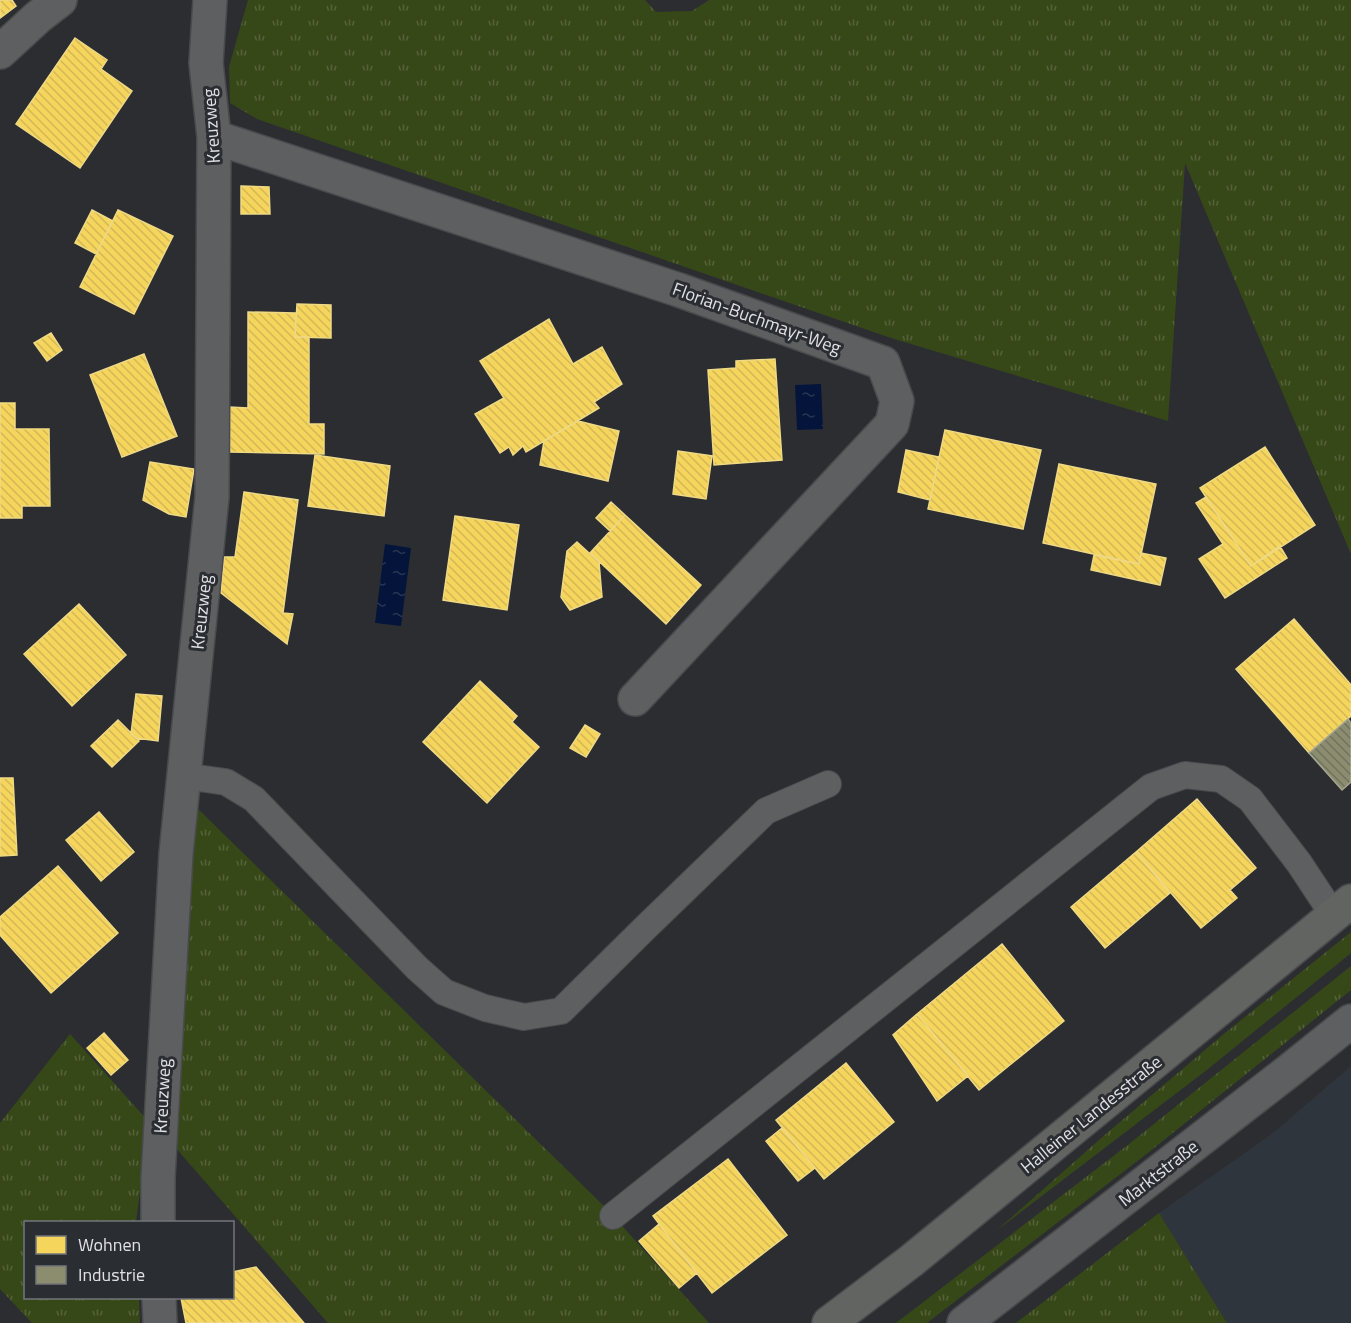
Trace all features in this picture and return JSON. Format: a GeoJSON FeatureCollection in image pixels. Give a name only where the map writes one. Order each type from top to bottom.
{"type":"FeatureCollection","features":[{"type":"Feature","properties":{"kind":"main road","name":"Halleiner Landesstraße"},"geometry":{"type":"LineString","coordinates":[[829,1323],[911,1261],[1342,908]]}},
{"type":"Feature","properties":{"kind":"street"},"geometry":{"type":"LineString","coordinates":[[0,52],[60,0]]}},
{"type":"Feature","properties":{"kind":"street","name":"Kreuzweg"},"geometry":{"type":"LineString","coordinates":[[158,1221],[158,1178],[176,854],[212,497],[214,136],[206,63],[210,0]]}},
{"type":"Feature","properties":{"kind":"street","name":"Florian-Buchmayr-Weg"},"geometry":{"type":"LineString","coordinates":[[214,136],[679,290],[883,363],[897,401],[892,424],[635,699]]}},
{"type":"Feature","properties":{"kind":"street","name":"Marktstraße"},"geometry":{"type":"LineString","coordinates":[[964,1323],[1351,1021]]}},
{"type":"Feature","properties":{"kind":"street"},"geometry":{"type":"LineString","coordinates":[[159,1299],[160,1323]]}},
{"type":"Feature","properties":{"kind":"lane"},"geometry":{"type":"LineString","coordinates":[[184,776],[226,782],[254,799],[417,968],[444,992],[485,1008],[524,1017],[561,1011],[766,811],[828,784]]}},
{"type":"Feature","properties":{"kind":"lane"},"geometry":{"type":"LineString","coordinates":[[613,1216],[1151,787],[1185,776],[1221,779],[1250,799],[1299,864],[1342,908]]}},
{"type":"Feature","properties":{"kind":"shaded area"},"geometry":{"type":"Polygon","coordinates":[[[1351,1066],[1351,1323],[1227,1323],[1159,1213],[1273,1133],[1351,1066]]]}},
{"type":"Feature","properties":{"kind":"green space"},"geometry":{"type":"Polygon","coordinates":[[[248,0],[645,0],[656,12],[692,11],[709,0],[1351,0],[1351,554],[1185,163],[1168,421],[891,338],[257,119],[230,103],[229,67],[248,0]]]}},
{"type":"Feature","properties":{"kind":"green space"},"geometry":{"type":"Polygon","coordinates":[[[195,806],[608,1210],[709,1323],[328,1323],[175,1147],[195,806]]]}},
{"type":"Feature","properties":{"kind":"green space"},"geometry":{"type":"Polygon","coordinates":[[[1351,932],[1351,953],[1208,1069],[996,1231],[1225,1033],[1351,932]]]}},
{"type":"Feature","properties":{"kind":"green space"},"geometry":{"type":"Polygon","coordinates":[[[1351,966],[1351,990],[1149,1152],[927,1323],[896,1323],[1129,1144],[1351,966]]]}},
{"type":"Feature","properties":{"kind":"green space"},"geometry":{"type":"Polygon","coordinates":[[[70,1034],[149,1122],[136,1221],[24,1221],[24,1299],[139,1299],[140,1323],[32,1323],[0,1289],[0,1123],[70,1034]]]}},
{"type":"Feature","properties":{"kind":"green space"},"geometry":{"type":"Polygon","coordinates":[[[1159,1213],[1227,1323],[1016,1323],[1159,1213]]]}},
{"type":"Feature","properties":{"kind":"water"},"geometry":{"type":"Polygon","coordinates":[[[821,384],[823,429],[797,430],[795,385],[821,384]]]}},
{"type":"Feature","properties":{"kind":"water"},"geometry":{"type":"Polygon","coordinates":[[[385,544],[411,548],[401,626],[375,623],[385,544]]]}},
{"type":"Feature","properties":{"kind":"building: Wohnen"},"geometry":{"type":"Polygon","coordinates":[[[0,0],[12,0],[16,6],[0,18],[0,0]]]}},
{"type":"Feature","properties":{"kind":"building: Wohnen"},"geometry":{"type":"Polygon","coordinates":[[[75,38],[107,60],[101,69],[132,91],[80,168],[16,124],[75,38]]]}},
{"type":"Feature","properties":{"kind":"building: Wohnen"},"geometry":{"type":"Polygon","coordinates":[[[241,186],[269,187],[270,214],[241,214],[241,186]]]}},
{"type":"Feature","properties":{"kind":"building: Wohnen"},"geometry":{"type":"Polygon","coordinates":[[[92,210],[113,221],[96,254],[75,243],[92,210]]]}},
{"type":"Feature","properties":{"kind":"building: Wohnen"},"geometry":{"type":"Polygon","coordinates":[[[118,210],[173,236],[134,314],[80,287],[118,210]]]}},
{"type":"Feature","properties":{"kind":"building: Wohnen"},"geometry":{"type":"Polygon","coordinates":[[[297,304],[331,305],[331,338],[295,337],[297,304]]]}},
{"type":"Feature","properties":{"kind":"building: Wohnen"},"geometry":{"type":"Polygon","coordinates":[[[248,312],[296,313],[295,337],[309,337],[309,424],[324,424],[324,454],[230,452],[230,407],[248,408],[248,312]]]}},
{"type":"Feature","properties":{"kind":"building: Wohnen"},"geometry":{"type":"Polygon","coordinates":[[[549,319],[573,364],[602,347],[622,384],[594,402],[599,408],[526,452],[523,446],[513,455],[509,447],[500,453],[475,414],[504,398],[480,361],[549,319]]]}},
{"type":"Feature","properties":{"kind":"building: Wohnen"},"geometry":{"type":"Polygon","coordinates":[[[51,333],[62,350],[47,361],[34,343],[51,333]]]}},
{"type":"Feature","properties":{"kind":"building: Wohnen"},"geometry":{"type":"Polygon","coordinates":[[[144,354],[177,436],[122,457],[90,375],[144,354]]]}},
{"type":"Feature","properties":{"kind":"building: Wohnen"},"geometry":{"type":"Polygon","coordinates":[[[775,359],[782,460],[714,465],[708,370],[736,368],[736,361],[775,359]]]}},
{"type":"Feature","properties":{"kind":"building: Wohnen"},"geometry":{"type":"Polygon","coordinates":[[[0,403],[15,403],[15,429],[49,429],[50,506],[22,506],[22,518],[0,518],[0,403]]]}},
{"type":"Feature","properties":{"kind":"building: Wohnen"},"geometry":{"type":"Polygon","coordinates":[[[578,421],[619,431],[608,481],[540,465],[544,441],[578,421]]]}},
{"type":"Feature","properties":{"kind":"building: Wohnen"},"geometry":{"type":"Polygon","coordinates":[[[945,430],[1041,450],[1023,529],[928,509],[945,430]]]}},
{"type":"Feature","properties":{"kind":"building: Wohnen"},"geometry":{"type":"Polygon","coordinates":[[[1265,447],[1315,525],[1251,566],[1200,488],[1265,447]]]}},
{"type":"Feature","properties":{"kind":"building: Wohnen"},"geometry":{"type":"Polygon","coordinates":[[[906,450],[939,457],[930,500],[898,492],[906,450]]]}},
{"type":"Feature","properties":{"kind":"building: Wohnen"},"geometry":{"type":"Polygon","coordinates":[[[678,451],[712,456],[706,499],[673,494],[678,451]]]}},
{"type":"Feature","properties":{"kind":"building: Wohnen"},"geometry":{"type":"Polygon","coordinates":[[[315,455],[390,466],[384,516],[308,506],[315,455]]]}},
{"type":"Feature","properties":{"kind":"building: Wohnen"},"geometry":{"type":"Polygon","coordinates":[[[150,462],[194,469],[186,517],[169,514],[143,500],[150,462]]]}},
{"type":"Feature","properties":{"kind":"building: Wohnen"},"geometry":{"type":"Polygon","coordinates":[[[1059,464],[1156,484],[1139,564],[1043,543],[1059,464]]]}},
{"type":"Feature","properties":{"kind":"building: Wohnen"},"geometry":{"type":"Polygon","coordinates":[[[244,492],[298,500],[283,613],[293,614],[287,644],[221,593],[224,557],[235,557],[244,492]]]}},
{"type":"Feature","properties":{"kind":"building: Wohnen"},"geometry":{"type":"Polygon","coordinates":[[[1206,497],[1251,566],[1280,546],[1287,558],[1225,598],[1199,559],[1223,544],[1196,503],[1206,497]]]}},
{"type":"Feature","properties":{"kind":"building: Wohnen"},"geometry":{"type":"Polygon","coordinates":[[[611,502],[625,515],[610,531],[596,518],[611,502]]]}},
{"type":"Feature","properties":{"kind":"building: Wohnen"},"geometry":{"type":"Polygon","coordinates":[[[625,515],[701,585],[666,624],[590,553],[625,515]]]}},
{"type":"Feature","properties":{"kind":"building: Wohnen"},"geometry":{"type":"Polygon","coordinates":[[[455,516],[519,525],[507,610],[443,600],[455,516]]]}},
{"type":"Feature","properties":{"kind":"building: Wohnen"},"geometry":{"type":"Polygon","coordinates":[[[577,542],[599,562],[602,597],[570,610],[561,597],[567,551],[577,542]]]}},
{"type":"Feature","properties":{"kind":"building: Wohnen"},"geometry":{"type":"Polygon","coordinates":[[[1141,553],[1166,558],[1160,585],[1091,570],[1094,555],[1139,564],[1141,553]]]}},
{"type":"Feature","properties":{"kind":"building: Wohnen"},"geometry":{"type":"Polygon","coordinates":[[[79,604],[126,655],[72,706],[24,654],[79,604]]]}},
{"type":"Feature","properties":{"kind":"building: Wohnen"},"geometry":{"type":"Polygon","coordinates":[[[1294,619],[1351,685],[1351,716],[1309,753],[1236,669],[1294,619]]]}},
{"type":"Feature","properties":{"kind":"building: Wohnen"},"geometry":{"type":"Polygon","coordinates":[[[480,681],[517,716],[512,722],[539,747],[487,803],[423,742],[480,681]]]}},
{"type":"Feature","properties":{"kind":"building: Wohnen"},"geometry":{"type":"Polygon","coordinates":[[[136,694],[162,696],[158,741],[136,738],[131,734],[136,694]]]}},
{"type":"Feature","properties":{"kind":"building: Wohnen"},"geometry":{"type":"Polygon","coordinates":[[[118,720],[139,741],[112,767],[91,746],[118,720]]]}},
{"type":"Feature","properties":{"kind":"building: Wohnen"},"geometry":{"type":"Polygon","coordinates":[[[585,725],[600,734],[586,757],[570,748],[585,725]]]}},
{"type":"Feature","properties":{"kind":"building: Wohnen"},"geometry":{"type":"Polygon","coordinates":[[[0,778],[13,778],[17,855],[0,856],[0,778]]]}},
{"type":"Feature","properties":{"kind":"building: Wohnen"},"geometry":{"type":"Polygon","coordinates":[[[1197,799],[1256,868],[1230,890],[1237,898],[1201,928],[1136,852],[1197,799]]]}},
{"type":"Feature","properties":{"kind":"building: Wohnen"},"geometry":{"type":"Polygon","coordinates":[[[99,812],[134,852],[101,881],[66,840],[99,812]]]}},
{"type":"Feature","properties":{"kind":"building: Wohnen"},"geometry":{"type":"Polygon","coordinates":[[[1136,852],[1170,893],[1105,948],[1071,907],[1136,852]]]}},
{"type":"Feature","properties":{"kind":"building: Wohnen"},"geometry":{"type":"Polygon","coordinates":[[[58,866],[118,933],[51,993],[0,935],[0,917],[58,866]]]}},
{"type":"Feature","properties":{"kind":"building: Wohnen"},"geometry":{"type":"Polygon","coordinates":[[[1002,944],[1064,1021],[979,1090],[917,1014],[1002,944]]]}},
{"type":"Feature","properties":{"kind":"building: Wohnen"},"geometry":{"type":"Polygon","coordinates":[[[917,1014],[968,1076],[937,1101],[893,1035],[917,1014]]]}},
{"type":"Feature","properties":{"kind":"building: Wohnen"},"geometry":{"type":"Polygon","coordinates":[[[104,1033],[128,1060],[111,1075],[87,1048],[104,1033]]]}},
{"type":"Feature","properties":{"kind":"building: Wohnen"},"geometry":{"type":"Polygon","coordinates":[[[846,1063],[894,1122],[824,1179],[776,1120],[846,1063]]]}},
{"type":"Feature","properties":{"kind":"building: Wohnen"},"geometry":{"type":"Polygon","coordinates":[[[782,1128],[815,1168],[798,1181],[766,1141],[782,1128]]]}},
{"type":"Feature","properties":{"kind":"building: Wohnen"},"geometry":{"type":"Polygon","coordinates":[[[728,1159],[787,1235],[712,1293],[653,1216],[728,1159]]]}},
{"type":"Feature","properties":{"kind":"building: Wohnen"},"geometry":{"type":"Polygon","coordinates":[[[659,1224],[697,1273],[679,1288],[639,1241],[659,1224]]]}},
{"type":"Feature","properties":{"kind":"building: Wohnen"},"geometry":{"type":"Polygon","coordinates":[[[256,1267],[304,1323],[186,1323],[181,1299],[234,1299],[234,1272],[256,1267]]]}},
{"type":"Feature","properties":{"kind":"building: Industrie"},"geometry":{"type":"Polygon","coordinates":[[[1348,719],[1351,723],[1351,782],[1342,790],[1309,753],[1348,719]]]}}]}
